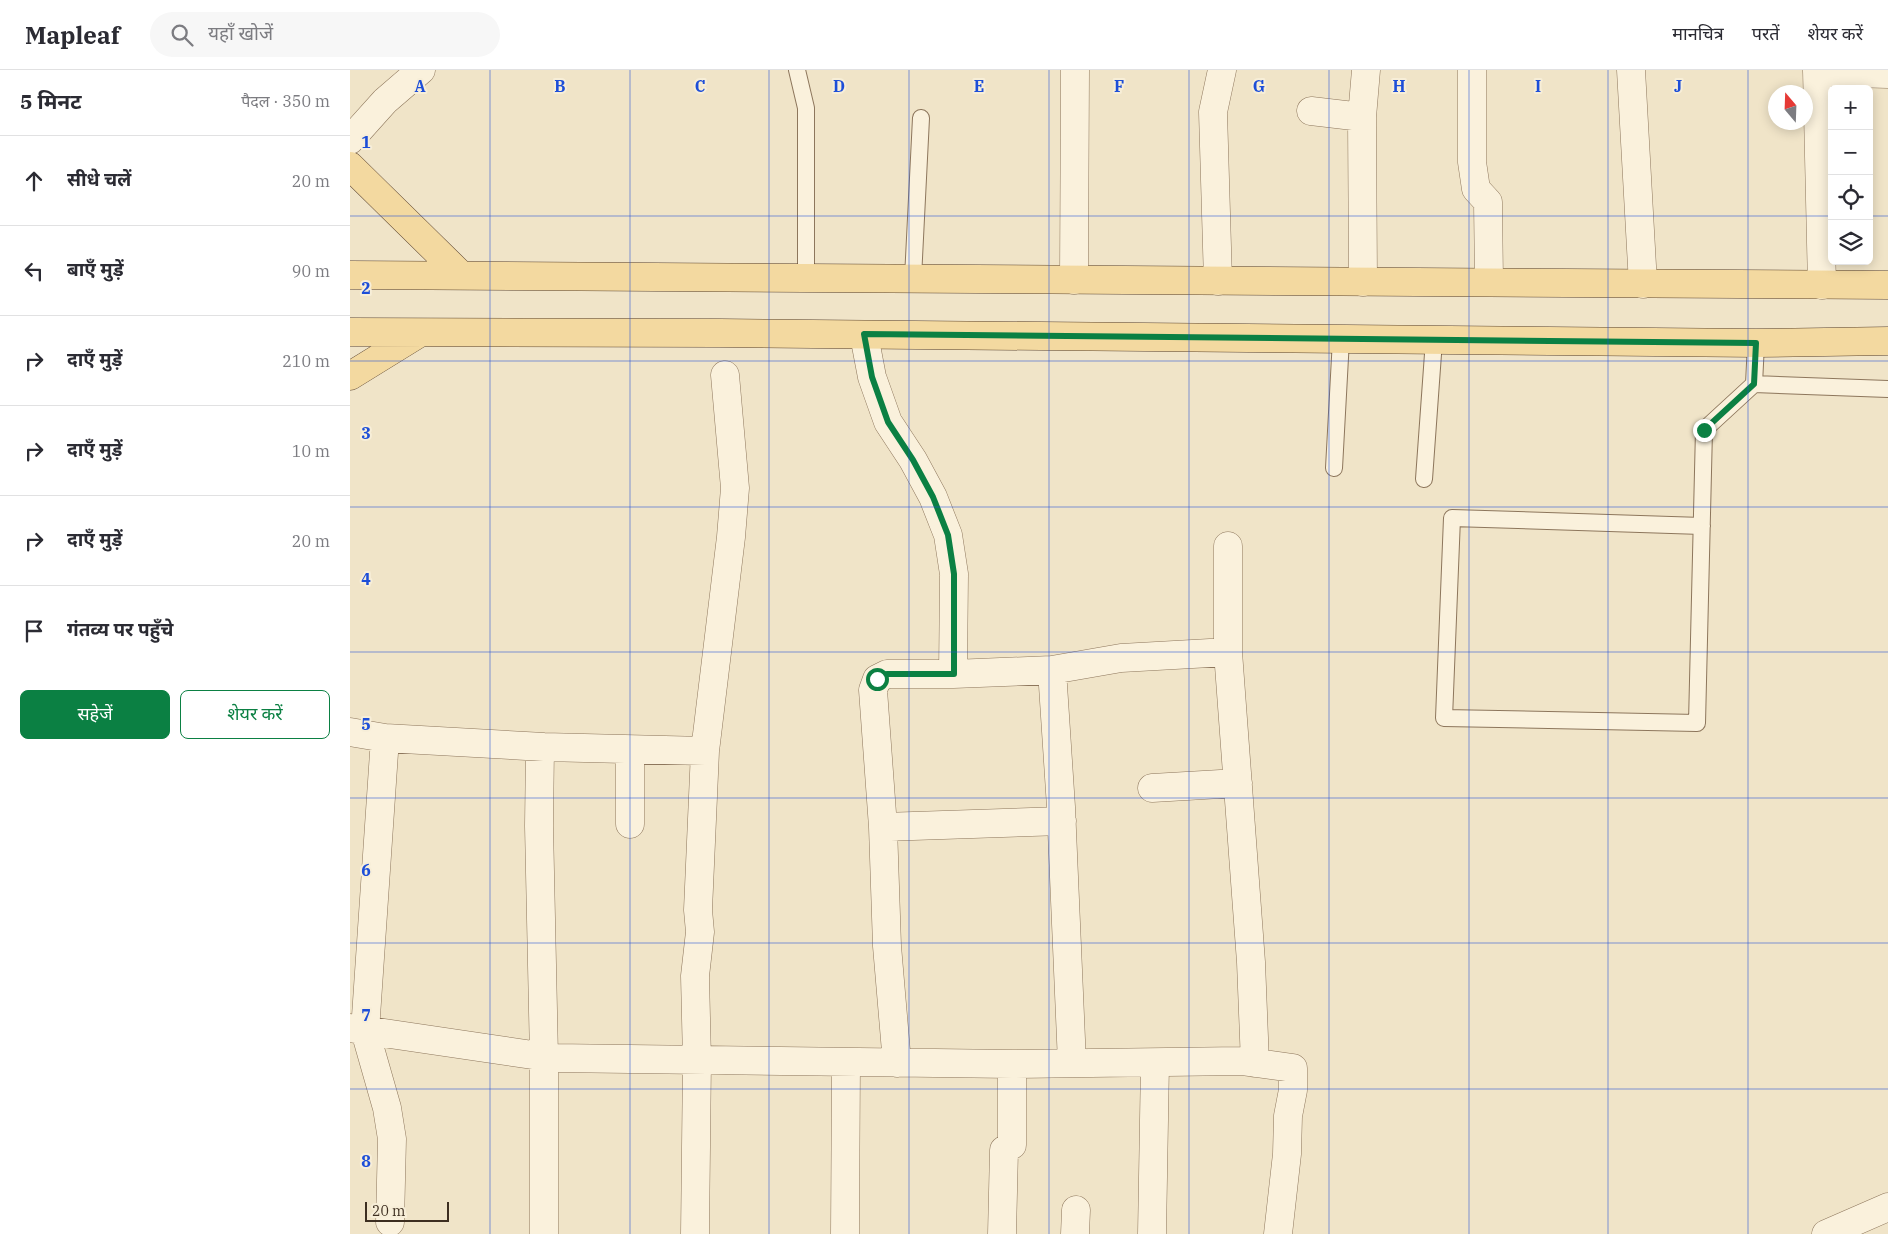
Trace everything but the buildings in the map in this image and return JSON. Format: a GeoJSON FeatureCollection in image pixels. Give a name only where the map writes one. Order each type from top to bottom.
{"type":"FeatureCollection","features":[{"type":"Feature","properties":{"kind":"main road"},"geometry":{"type":"LineString","coordinates":[[350,166],[461,275]]}},
{"type":"Feature","properties":{"kind":"main road"},"geometry":{"type":"LineString","coordinates":[[350,275],[1888,285]]}},
{"type":"Feature","properties":{"kind":"main road"},"geometry":{"type":"LineString","coordinates":[[350,332],[418,334],[864,334],[1756,343],[1888,341]]}},
{"type":"Feature","properties":{"kind":"main road"},"geometry":{"type":"LineString","coordinates":[[350,376],[418,334]]}},
{"type":"Feature","properties":{"kind":"street"},"geometry":{"type":"LineString","coordinates":[[350,140],[385,101],[421,70]]}},
{"type":"Feature","properties":{"kind":"street"},"geometry":{"type":"LineString","coordinates":[[1074,280],[1075,70]]}},
{"type":"Feature","properties":{"kind":"street"},"geometry":{"type":"LineString","coordinates":[[1218,281],[1213,112],[1222,70]]}},
{"type":"Feature","properties":{"kind":"street"},"geometry":{"type":"LineString","coordinates":[[1364,282],[1362,117],[1366,70]]}},
{"type":"Feature","properties":{"kind":"street"},"geometry":{"type":"LineString","coordinates":[[1472,70],[1472,162],[1476,190],[1488,202],[1489,282]]}},
{"type":"Feature","properties":{"kind":"street"},"geometry":{"type":"LineString","coordinates":[[1631,70],[1643,284]]}},
{"type":"Feature","properties":{"kind":"street"},"geometry":{"type":"LineString","coordinates":[[1822,285],[1817,71],[1888,74]]}},
{"type":"Feature","properties":{"kind":"street"},"geometry":{"type":"LineString","coordinates":[[1311,111],[1362,117]]}},
{"type":"Feature","properties":{"kind":"street"},"geometry":{"type":"LineString","coordinates":[[864,334],[872,377],[888,422],[913,460],[933,497],[948,535],[954,574],[954,674]]}},
{"type":"Feature","properties":{"kind":"street"},"geometry":{"type":"LineString","coordinates":[[694,1234],[697,1060],[695,976],[700,932],[698,910],[705,752],[732,537],[734,488],[724,374]]}},
{"type":"Feature","properties":{"kind":"street"},"geometry":{"type":"LineString","coordinates":[[1228,546],[1228,652],[1251,962],[1255,1063]]}},
{"type":"Feature","properties":{"kind":"street"},"geometry":{"type":"LineString","coordinates":[[897,1063],[887,946],[883,827],[873,690],[877,679],[887,674],[954,674],[1052,670],[1121,658],[1228,652]]}},
{"type":"Feature","properties":{"kind":"street"},"geometry":{"type":"LineString","coordinates":[[1052,670],[1062,821],[1072,1064]]}},
{"type":"Feature","properties":{"kind":"street"},"geometry":{"type":"LineString","coordinates":[[350,732],[385,738],[540,747],[705,752]]}},
{"type":"Feature","properties":{"kind":"street"},"geometry":{"type":"LineString","coordinates":[[385,738],[358,1030],[387,1108],[392,1140],[390,1222]]}},
{"type":"Feature","properties":{"kind":"street"},"geometry":{"type":"LineString","coordinates":[[540,747],[539,826],[544,1057],[544,1234]]}},
{"type":"Feature","properties":{"kind":"street"},"geometry":{"type":"LineString","coordinates":[[630,750],[630,824]]}},
{"type":"Feature","properties":{"kind":"street"},"geometry":{"type":"LineString","coordinates":[[1152,788],[1238,783]]}},
{"type":"Feature","properties":{"kind":"street"},"geometry":{"type":"LineString","coordinates":[[883,827],[1062,821]]}},
{"type":"Feature","properties":{"kind":"street"},"geometry":{"type":"LineString","coordinates":[[358,1030],[544,1057],[1012,1064],[1241,1061],[1293,1068],[1293,1090],[1288,1116],[1287,1154],[1278,1234]]}},
{"type":"Feature","properties":{"kind":"street"},"geometry":{"type":"LineString","coordinates":[[845,1234],[846,1062]]}},
{"type":"Feature","properties":{"kind":"street"},"geometry":{"type":"LineString","coordinates":[[1152,1234],[1155,1063]]}},
{"type":"Feature","properties":{"kind":"street"},"geometry":{"type":"LineString","coordinates":[[1002,1234],[1004,1150],[1012,1146],[1012,1064]]}},
{"type":"Feature","properties":{"kind":"street"},"geometry":{"type":"LineString","coordinates":[[1826,1234],[1888,1207]]}},
{"type":"Feature","properties":{"kind":"lane"},"geometry":{"type":"LineString","coordinates":[[797,70],[806,108],[806,277]]}},
{"type":"Feature","properties":{"kind":"lane"},"geometry":{"type":"LineString","coordinates":[[913,278],[921,118]]}},
{"type":"Feature","properties":{"kind":"lane"},"geometry":{"type":"LineString","coordinates":[[1334,468],[1341,339]]}},
{"type":"Feature","properties":{"kind":"lane"},"geometry":{"type":"LineString","coordinates":[[1424,479],[1434,340]]}},
{"type":"Feature","properties":{"kind":"lane"},"geometry":{"type":"LineString","coordinates":[[1702,526],[1452,518],[1444,718],[1697,723],[1702,526],[1704,430],[1754,384],[1756,343]]}},
{"type":"Feature","properties":{"kind":"lane"},"geometry":{"type":"LineString","coordinates":[[1754,384],[1888,389]]}},
{"type":"Feature","properties":{"kind":"route"},"geometry":{"type":"LineString","coordinates":[[877,679],[887,674],[954,674],[954,574],[948,535],[933,497],[913,460],[888,422],[872,377],[864,334],[1756,343],[1754,384],[1704,430]]}}]}
